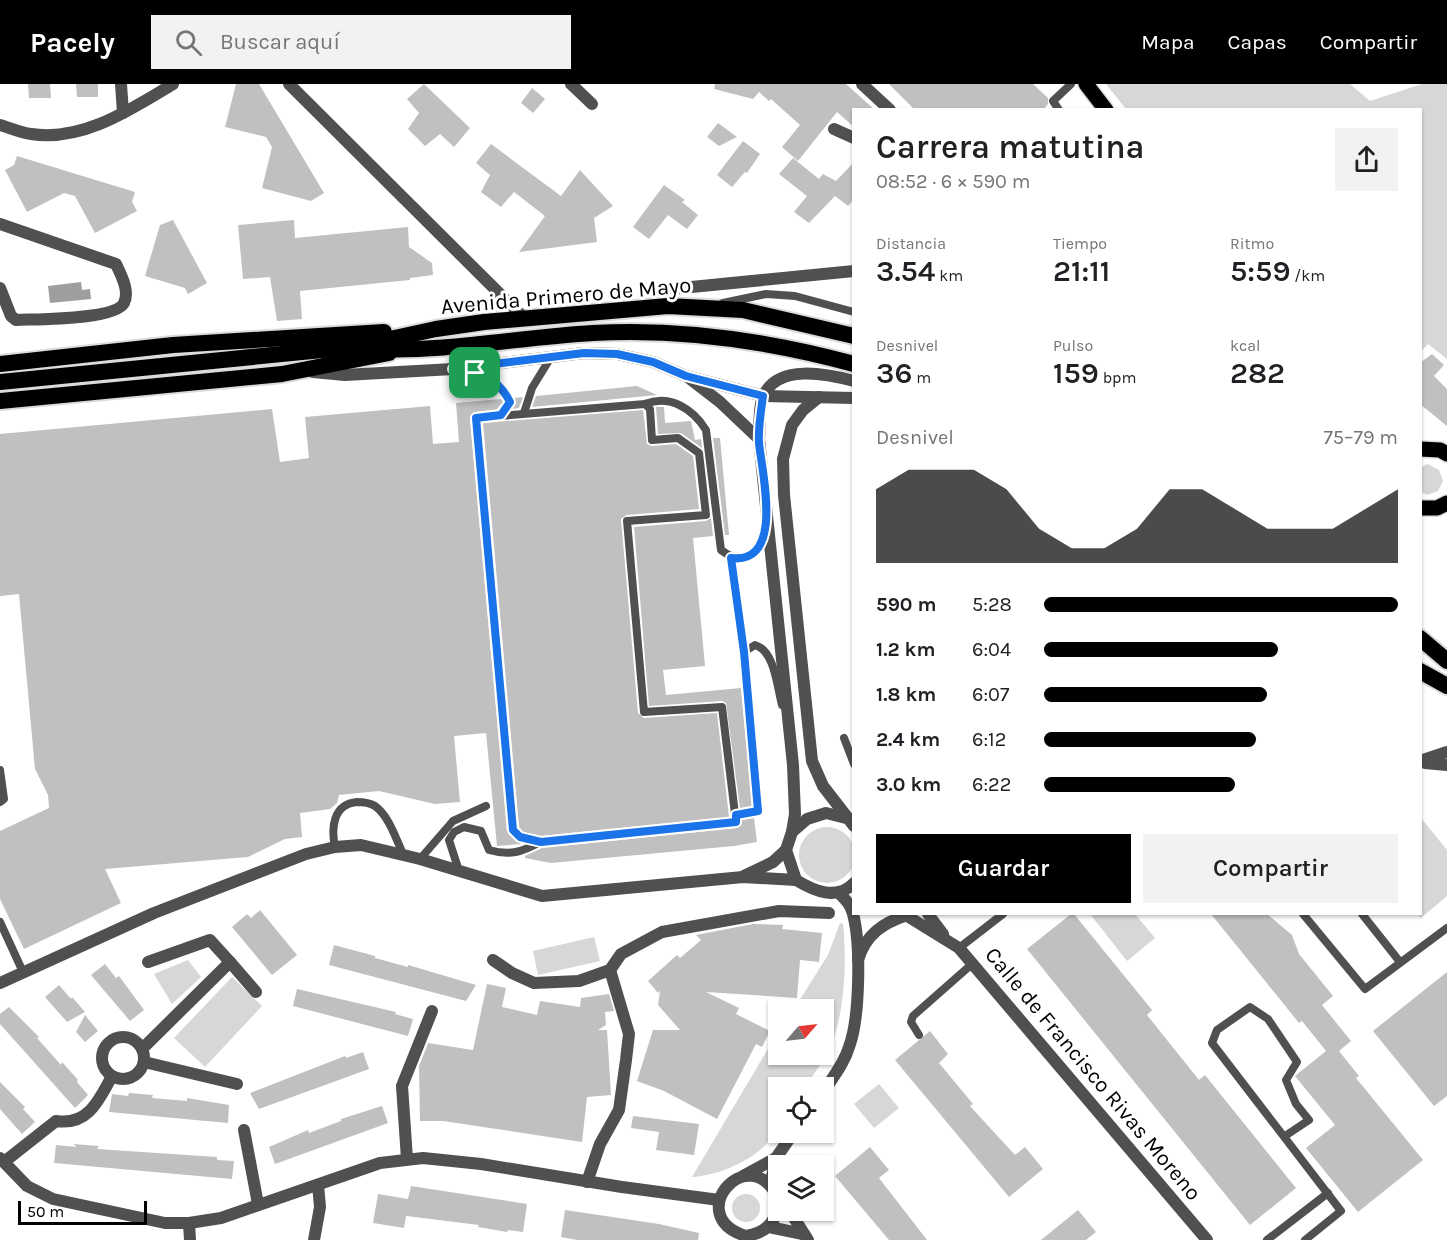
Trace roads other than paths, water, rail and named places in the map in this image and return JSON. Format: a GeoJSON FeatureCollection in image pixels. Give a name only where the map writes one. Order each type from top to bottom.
{"type":"FeatureCollection","features":[{"type":"Feature","properties":{"kind":"highway","name":"Avenida Primero de Mayo"},"geometry":{"type":"LineString","coordinates":[[0,382],[353,347],[435,329],[524,318],[660,306],[705,306],[754,313],[852,336]]}},
{"type":"Feature","properties":{"kind":"highway"},"geometry":{"type":"LineString","coordinates":[[0,364],[173,345],[435,329]]}},
{"type":"Feature","properties":{"kind":"highway","name":"Avenida Primero de Mayo"},"geometry":{"type":"LineString","coordinates":[[353,347],[402,350],[596,333],[669,333],[740,339],[808,352],[852,363]]}},
{"type":"Feature","properties":{"kind":"highway"},"geometry":{"type":"LineString","coordinates":[[0,401],[282,374],[402,350]]}},
{"type":"Feature","properties":{"kind":"highway"},"geometry":{"type":"LineString","coordinates":[[1422,640],[1447,661]]}},
{"type":"Feature","properties":{"kind":"highway"},"geometry":{"type":"LineString","coordinates":[[1422,672],[1447,686]]}},
{"type":"Feature","properties":{"kind":"main road"},"geometry":{"type":"LineString","coordinates":[[1086,84],[1104,108]]}},
{"type":"Feature","properties":{"kind":"main road"},"geometry":{"type":"LineString","coordinates":[[1423,445],[1447,454]]}},
{"type":"Feature","properties":{"kind":"main road"},"geometry":{"type":"LineString","coordinates":[[1422,509],[1437,508],[1447,503]]}},
{"type":"Feature","properties":{"kind":"street"},"geometry":{"type":"LineString","coordinates":[[121,84],[123,113]]}},
{"type":"Feature","properties":{"kind":"street"},"geometry":{"type":"LineString","coordinates":[[0,125],[30,134],[52,136],[82,130],[123,113],[173,84]]}},
{"type":"Feature","properties":{"kind":"street"},"geometry":{"type":"LineString","coordinates":[[289,84],[524,318]]}},
{"type":"Feature","properties":{"kind":"street"},"geometry":{"type":"LineString","coordinates":[[571,84],[592,104]]}},
{"type":"Feature","properties":{"kind":"street"},"geometry":{"type":"LineString","coordinates":[[862,84],[888,108]]}},
{"type":"Feature","properties":{"kind":"street"},"geometry":{"type":"LineString","coordinates":[[834,129],[852,137]]}},
{"type":"Feature","properties":{"kind":"street"},"geometry":{"type":"LineString","coordinates":[[0,224],[116,264],[126,288],[125,302],[119,309],[103,314],[16,320],[8,310],[0,288]]}},
{"type":"Feature","properties":{"kind":"street"},"geometry":{"type":"LineString","coordinates":[[671,289],[852,271]]}},
{"type":"Feature","properties":{"kind":"street"},"geometry":{"type":"LineString","coordinates":[[282,374],[316,372],[345,375],[453,369],[584,353],[617,354],[653,362],[686,376],[763,396],[852,398]]}},
{"type":"Feature","properties":{"kind":"street"},"geometry":{"type":"LineString","coordinates":[[742,877],[773,862],[786,850],[792,832],[795,792],[759,439],[763,396],[777,381],[790,375],[827,373],[852,380]]}},
{"type":"Feature","properties":{"kind":"street"},"geometry":{"type":"LineString","coordinates":[[686,376],[720,402],[759,439]]}},
{"type":"Feature","properties":{"kind":"street"},"geometry":{"type":"LineString","coordinates":[[819,397],[803,410],[789,433],[783,459],[784,495],[812,761],[823,786],[850,822]]}},
{"type":"Feature","properties":{"kind":"street"},"geometry":{"type":"LineString","coordinates":[[1422,761],[1447,752]]}},
{"type":"Feature","properties":{"kind":"street"},"geometry":{"type":"LineString","coordinates":[[1422,762],[1447,765]]}},
{"type":"Feature","properties":{"kind":"street"},"geometry":{"type":"LineString","coordinates":[[792,832],[807,819],[826,813],[850,822]]}},
{"type":"Feature","properties":{"kind":"street"},"geometry":{"type":"LineString","coordinates":[[0,983],[165,909],[306,854],[336,847],[361,845],[420,859],[542,896],[742,877],[796,880],[810,889],[830,894],[848,889],[852,911]]}},
{"type":"Feature","properties":{"kind":"street"},"geometry":{"type":"LineString","coordinates":[[786,850],[796,880]]}},
{"type":"Feature","properties":{"kind":"street"},"geometry":{"type":"LineString","coordinates":[[494,960],[512,973],[534,983],[579,981],[610,970],[621,954],[663,932],[779,911],[829,913]]}},
{"type":"Feature","properties":{"kind":"street"},"geometry":{"type":"LineString","coordinates":[[834,1077],[843,1063],[855,1027],[858,961],[854,915]]}},
{"type":"Feature","properties":{"kind":"street"},"geometry":{"type":"LineString","coordinates":[[881,926],[886,915]]}},
{"type":"Feature","properties":{"kind":"street"},"geometry":{"type":"LineString","coordinates":[[858,961],[870,934],[904,915]]}},
{"type":"Feature","properties":{"kind":"street","name":"Calle de Francisco Rivas Moreno"},"geometry":{"type":"LineString","coordinates":[[908,915],[959,948],[1207,1240]]}},
{"type":"Feature","properties":{"kind":"street","name":"Calle de Francisco Rivas Moreno"},"geometry":{"type":"LineString","coordinates":[[929,915],[945,937]]}},
{"type":"Feature","properties":{"kind":"street"},"geometry":{"type":"LineString","coordinates":[[148,962],[210,940],[256,992]]}},
{"type":"Feature","properties":{"kind":"street"},"geometry":{"type":"LineString","coordinates":[[142,1049],[230,962]]}},
{"type":"Feature","properties":{"kind":"street"},"geometry":{"type":"LineString","coordinates":[[587,1182],[600,1144],[619,1110],[627,1053],[629,1034],[610,970]]}},
{"type":"Feature","properties":{"kind":"street"},"geometry":{"type":"LineString","coordinates":[[407,1159],[402,1086],[432,1011]]}},
{"type":"Feature","properties":{"kind":"street"},"geometry":{"type":"LineString","coordinates":[[118,1038],[132,1039],[142,1049],[144,1062],[131,1077],[118,1078],[107,1071],[102,1058],[106,1046],[112,1041],[118,1038]]}},
{"type":"Feature","properties":{"kind":"street"},"geometry":{"type":"LineString","coordinates":[[144,1062],[237,1084]]}},
{"type":"Feature","properties":{"kind":"street"},"geometry":{"type":"LineString","coordinates":[[112,1076],[89,1114],[68,1123],[56,1121],[2,1160],[27,1186],[53,1199],[143,1220],[189,1223],[221,1218],[380,1163],[437,1158],[719,1200]]}},
{"type":"Feature","properties":{"kind":"street"},"geometry":{"type":"LineString","coordinates":[[244,1130],[258,1204]]}},
{"type":"Feature","properties":{"kind":"street"},"geometry":{"type":"LineString","coordinates":[[768,1162],[729,1183],[719,1200],[721,1217],[729,1228],[746,1238],[769,1227],[773,1221]]}},
{"type":"Feature","properties":{"kind":"street"},"geometry":{"type":"LineString","coordinates":[[741,1176],[757,1177],[768,1184]]}},
{"type":"Feature","properties":{"kind":"street"},"geometry":{"type":"LineString","coordinates":[[314,1240],[320,1207],[318,1185]]}},
{"type":"Feature","properties":{"kind":"street"},"geometry":{"type":"LineString","coordinates":[[798,1221],[805,1237]]}},
{"type":"Feature","properties":{"kind":"street"},"geometry":{"type":"LineString","coordinates":[[189,1223],[190,1240]]}},
{"type":"Feature","properties":{"kind":"street"},"geometry":{"type":"LineString","coordinates":[[769,1227],[805,1237]]}},
{"type":"Feature","properties":{"kind":"lane"},"geometry":{"type":"LineString","coordinates":[[1058,108],[1053,101],[1071,84]]}},
{"type":"Feature","properties":{"kind":"lane"},"geometry":{"type":"LineString","coordinates":[[705,306],[766,294],[795,296],[852,311]]}},
{"type":"Feature","properties":{"kind":"lane"},"geometry":{"type":"LineString","coordinates":[[524,413],[532,388],[551,357]]}},
{"type":"Feature","properties":{"kind":"lane"},"geometry":{"type":"LineString","coordinates":[[453,369],[475,373],[499,384],[510,402],[501,415]]}},
{"type":"Feature","properties":{"kind":"lane"},"geometry":{"type":"LineString","coordinates":[[645,404],[650,409],[652,440],[678,438],[699,453],[706,515],[627,521],[644,712],[722,707],[736,822],[541,842],[520,837],[513,830],[476,418],[645,404],[654,400],[685,407],[696,415],[705,430],[721,549],[731,558],[744,560],[754,554],[763,541],[768,514]]}},
{"type":"Feature","properties":{"kind":"lane"},"geometry":{"type":"LineString","coordinates":[[731,558],[744,652],[758,811],[736,815]]}},
{"type":"Feature","properties":{"kind":"lane"},"geometry":{"type":"LineString","coordinates":[[744,652],[755,645],[762,647],[769,656],[787,723]]}},
{"type":"Feature","properties":{"kind":"lane"},"geometry":{"type":"LineString","coordinates":[[844,738],[852,759]]}},
{"type":"Feature","properties":{"kind":"lane"},"geometry":{"type":"LineString","coordinates":[[0,770],[4,800],[0,802]]}},
{"type":"Feature","properties":{"kind":"lane"},"geometry":{"type":"LineString","coordinates":[[336,847],[333,834],[336,815],[349,804],[366,803],[375,806],[387,819],[404,856]]}},
{"type":"Feature","properties":{"kind":"lane"},"geometry":{"type":"LineString","coordinates":[[420,859],[453,821],[486,806]]}},
{"type":"Feature","properties":{"kind":"lane"},"geometry":{"type":"LineString","coordinates":[[459,871],[449,840],[454,832],[464,827],[481,831],[489,850],[496,852],[521,853],[541,842]]}},
{"type":"Feature","properties":{"kind":"lane"},"geometry":{"type":"LineString","coordinates":[[959,948],[998,915]]}},
{"type":"Feature","properties":{"kind":"lane"},"geometry":{"type":"LineString","coordinates":[[1304,915],[1365,988],[1447,928]]}},
{"type":"Feature","properties":{"kind":"lane"},"geometry":{"type":"LineString","coordinates":[[1363,915],[1400,962]]}},
{"type":"Feature","properties":{"kind":"lane"},"geometry":{"type":"LineString","coordinates":[[0,922],[23,972]]}},
{"type":"Feature","properties":{"kind":"lane"},"geometry":{"type":"LineString","coordinates":[[919,1035],[911,1022],[914,1016],[972,964]]}},
{"type":"Feature","properties":{"kind":"lane"},"geometry":{"type":"LineString","coordinates":[[1285,1136],[1309,1120],[1296,1104],[1286,1080],[1297,1062],[1268,1019],[1250,1007],[1217,1030],[1212,1042],[1341,1211],[1305,1240]]}},
{"type":"Feature","properties":{"kind":"lane"},"geometry":{"type":"LineString","coordinates":[[1267,1240],[1328,1193]]}}]}
